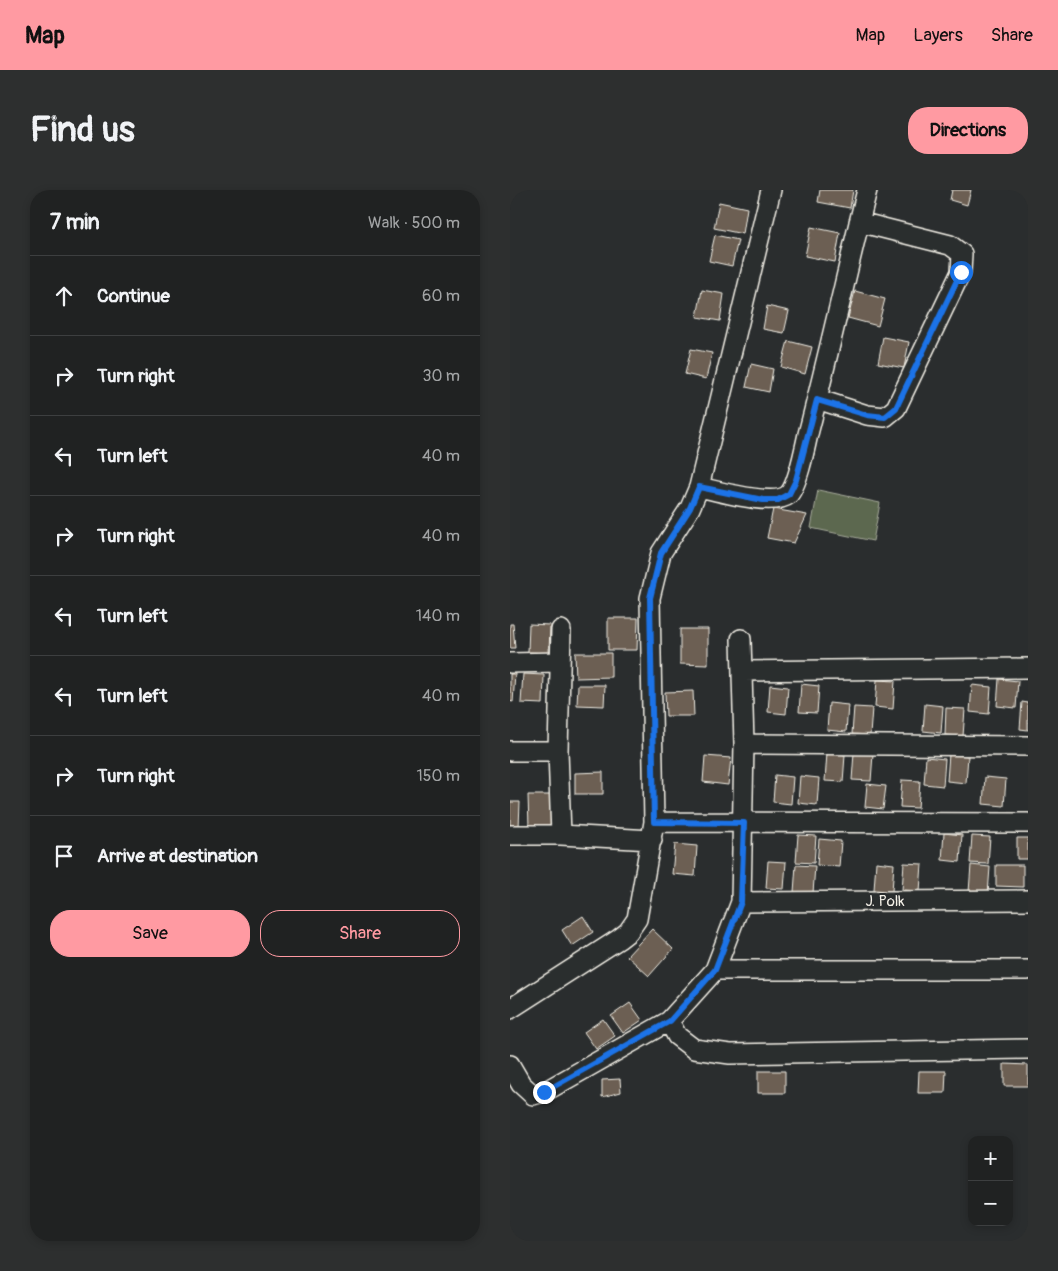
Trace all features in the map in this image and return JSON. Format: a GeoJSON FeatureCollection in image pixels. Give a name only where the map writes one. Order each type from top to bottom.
{"type":"FeatureCollection","features":[{"type":"Feature","properties":{"kind":"street"},"geometry":{"type":"LineString","coordinates":[[510,1009],[628,932],[637,919],[653,831],[650,598],[661,553],[690,508],[699,487],[771,190]]}},
{"type":"Feature","properties":{"kind":"street"},"geometry":{"type":"LineString","coordinates":[[699,487],[763,500],[778,500],[789,494],[796,480],[817,400],[867,190]]}},
{"type":"Feature","properties":{"kind":"street"},"geometry":{"type":"LineString","coordinates":[[817,400],[867,415],[885,417],[896,408],[961,272],[962,254],[950,245],[859,222]]}},
{"type":"Feature","properties":{"kind":"street"},"geometry":{"type":"LineString","coordinates":[[561,630],[558,751],[561,836]]}},
{"type":"Feature","properties":{"kind":"street"},"geometry":{"type":"LineString","coordinates":[[510,1065],[521,1084],[533,1095],[544,1092],[670,1021],[715,970],[741,902],[744,744],[741,638]]}},
{"type":"Feature","properties":{"kind":"street"},"geometry":{"type":"LineString","coordinates":[[510,663],[560,662]]}},
{"type":"Feature","properties":{"kind":"street"},"geometry":{"type":"LineString","coordinates":[[742,670],[1028,668]]}},
{"type":"Feature","properties":{"kind":"street"},"geometry":{"type":"LineString","coordinates":[[744,744],[1028,746]]}},
{"type":"Feature","properties":{"kind":"street"},"geometry":{"type":"LineString","coordinates":[[510,751],[558,751]]}},
{"type":"Feature","properties":{"kind":"street"},"geometry":{"type":"LineString","coordinates":[[510,835],[561,836],[653,831],[744,823],[1028,823]]}},
{"type":"Feature","properties":{"kind":"street","name":"J. Polk"},"geometry":{"type":"LineString","coordinates":[[741,902],[1028,900]]}},
{"type":"Feature","properties":{"kind":"street"},"geometry":{"type":"LineString","coordinates":[[715,970],[1028,970]]}},
{"type":"Feature","properties":{"kind":"street"},"geometry":{"type":"LineString","coordinates":[[670,1021],[677,1036],[694,1049],[730,1054],[1028,1049]]}},
{"type":"Feature","properties":{"kind":"green space"},"geometry":{"type":"Polygon","coordinates":[[[818,490],[880,503],[873,541],[811,528],[818,490]]]}},
{"type":"Feature","properties":{"kind":"building"},"geometry":{"type":"Polygon","coordinates":[[[820,190],[853,190],[850,208],[818,202],[820,190]]]}},
{"type":"Feature","properties":{"kind":"building"},"geometry":{"type":"Polygon","coordinates":[[[952,190],[971,190],[967,205],[950,200],[952,190]]]}},
{"type":"Feature","properties":{"kind":"building"},"geometry":{"type":"Polygon","coordinates":[[[719,202],[747,208],[743,234],[714,228],[719,202]]]}},
{"type":"Feature","properties":{"kind":"building"},"geometry":{"type":"Polygon","coordinates":[[[811,227],[840,233],[835,262],[805,256],[811,227]]]}},
{"type":"Feature","properties":{"kind":"building"},"geometry":{"type":"Polygon","coordinates":[[[715,235],[738,240],[732,266],[709,261],[715,235]]]}},
{"type":"Feature","properties":{"kind":"building"},"geometry":{"type":"Polygon","coordinates":[[[702,290],[724,294],[720,321],[697,317],[702,290]]]}},
{"type":"Feature","properties":{"kind":"building"},"geometry":{"type":"Polygon","coordinates":[[[855,291],[885,299],[878,326],[848,318],[855,291]]]}},
{"type":"Feature","properties":{"kind":"building"},"geometry":{"type":"Polygon","coordinates":[[[767,306],[789,311],[784,333],[763,329],[767,306]]]}},
{"type":"Feature","properties":{"kind":"building"},"geometry":{"type":"Polygon","coordinates":[[[883,337],[909,342],[904,368],[878,363],[883,337]]]}},
{"type":"Feature","properties":{"kind":"building"},"geometry":{"type":"Polygon","coordinates":[[[788,341],[812,347],[805,374],[781,367],[788,341]]]}},
{"type":"Feature","properties":{"kind":"building"},"geometry":{"type":"Polygon","coordinates":[[[691,349],[712,353],[706,379],[685,374],[691,349]]]}},
{"type":"Feature","properties":{"kind":"building"},"geometry":{"type":"Polygon","coordinates":[[[751,364],[773,369],[769,392],[746,387],[751,364]]]}},
{"type":"Feature","properties":{"kind":"building"},"geometry":{"type":"Polygon","coordinates":[[[773,509],[807,515],[794,543],[767,538],[773,509]]]}},
{"type":"Feature","properties":{"kind":"building"},"geometry":{"type":"Polygon","coordinates":[[[608,618],[638,618],[637,650],[608,650],[608,618]]]}},
{"type":"Feature","properties":{"kind":"building"},"geometry":{"type":"Polygon","coordinates":[[[510,624],[513,624],[515,648],[510,648],[510,624]]]}},
{"type":"Feature","properties":{"kind":"building"},"geometry":{"type":"Polygon","coordinates":[[[529,624],[550,625],[549,653],[528,652],[529,624]]]}},
{"type":"Feature","properties":{"kind":"building"},"geometry":{"type":"Polygon","coordinates":[[[680,629],[708,629],[708,665],[680,664],[680,629]]]}},
{"type":"Feature","properties":{"kind":"building"},"geometry":{"type":"Polygon","coordinates":[[[575,653],[611,653],[611,677],[576,678],[575,653]]]}},
{"type":"Feature","properties":{"kind":"building"},"geometry":{"type":"Polygon","coordinates":[[[510,674],[515,674],[513,702],[510,701],[510,674]]]}},
{"type":"Feature","properties":{"kind":"building"},"geometry":{"type":"Polygon","coordinates":[[[523,674],[544,675],[543,704],[521,703],[523,674]]]}},
{"type":"Feature","properties":{"kind":"building"},"geometry":{"type":"Polygon","coordinates":[[[999,679],[1018,681],[1016,708],[997,706],[999,679]]]}},
{"type":"Feature","properties":{"kind":"building"},"geometry":{"type":"Polygon","coordinates":[[[877,680],[895,681],[893,709],[875,707],[877,680]]]}},
{"type":"Feature","properties":{"kind":"building"},"geometry":{"type":"Polygon","coordinates":[[[801,684],[819,686],[817,713],[799,712],[801,684]]]}},
{"type":"Feature","properties":{"kind":"building"},"geometry":{"type":"Polygon","coordinates":[[[578,685],[605,685],[604,706],[577,705],[578,685]]]}},
{"type":"Feature","properties":{"kind":"building"},"geometry":{"type":"Polygon","coordinates":[[[770,685],[788,687],[786,714],[768,712],[770,685]]]}},
{"type":"Feature","properties":{"kind":"building"},"geometry":{"type":"Polygon","coordinates":[[[972,685],[991,687],[989,714],[970,712],[972,685]]]}},
{"type":"Feature","properties":{"kind":"building"},"geometry":{"type":"Polygon","coordinates":[[[693,691],[694,716],[666,716],[665,692],[693,691]]]}},
{"type":"Feature","properties":{"kind":"building"},"geometry":{"type":"Polygon","coordinates":[[[1022,702],[1028,703],[1028,730],[1020,729],[1022,702]]]}},
{"type":"Feature","properties":{"kind":"building"},"geometry":{"type":"Polygon","coordinates":[[[829,703],[848,705],[846,732],[827,730],[829,703]]]}},
{"type":"Feature","properties":{"kind":"building"},"geometry":{"type":"Polygon","coordinates":[[[925,704],[943,706],[941,733],[923,731],[925,704]]]}},
{"type":"Feature","properties":{"kind":"building"},"geometry":{"type":"Polygon","coordinates":[[[854,707],[872,708],[870,735],[852,734],[854,707]]]}},
{"type":"Feature","properties":{"kind":"building"},"geometry":{"type":"Polygon","coordinates":[[[946,708],[965,709],[963,736],[945,735],[946,708]]]}},
{"type":"Feature","properties":{"kind":"building"},"geometry":{"type":"Polygon","coordinates":[[[827,753],[845,755],[843,782],[825,781],[827,753]]]}},
{"type":"Feature","properties":{"kind":"building"},"geometry":{"type":"Polygon","coordinates":[[[854,753],[873,754],[871,781],[852,780],[854,753]]]}},
{"type":"Feature","properties":{"kind":"building"},"geometry":{"type":"Polygon","coordinates":[[[949,754],[968,756],[966,783],[947,781],[949,754]]]}},
{"type":"Feature","properties":{"kind":"building"},"geometry":{"type":"Polygon","coordinates":[[[705,756],[731,758],[728,785],[703,782],[705,756]]]}},
{"type":"Feature","properties":{"kind":"building"},"geometry":{"type":"Polygon","coordinates":[[[926,757],[945,759],[943,786],[924,784],[926,757]]]}},
{"type":"Feature","properties":{"kind":"building"},"geometry":{"type":"Polygon","coordinates":[[[603,772],[603,794],[575,794],[575,773],[603,772]]]}},
{"type":"Feature","properties":{"kind":"building"},"geometry":{"type":"Polygon","coordinates":[[[775,775],[793,777],[791,804],[773,802],[775,775]]]}},
{"type":"Feature","properties":{"kind":"building"},"geometry":{"type":"Polygon","coordinates":[[[800,776],[819,778],[817,805],[798,803],[800,776]]]}},
{"type":"Feature","properties":{"kind":"building"},"geometry":{"type":"Polygon","coordinates":[[[985,777],[1006,779],[1004,806],[983,804],[985,777]]]}},
{"type":"Feature","properties":{"kind":"building"},"geometry":{"type":"Polygon","coordinates":[[[902,780],[920,781],[918,808],[900,807],[902,780]]]}},
{"type":"Feature","properties":{"kind":"building"},"geometry":{"type":"Polygon","coordinates":[[[867,784],[886,786],[883,809],[865,807],[867,784]]]}},
{"type":"Feature","properties":{"kind":"building"},"geometry":{"type":"Polygon","coordinates":[[[528,795],[551,795],[552,826],[529,827],[528,795]]]}},
{"type":"Feature","properties":{"kind":"building"},"geometry":{"type":"Polygon","coordinates":[[[510,802],[520,802],[519,827],[510,826],[510,802]]]}},
{"type":"Feature","properties":{"kind":"building"},"geometry":{"type":"Polygon","coordinates":[[[944,833],[962,835],[960,862],[942,860],[944,833]]]}},
{"type":"Feature","properties":{"kind":"building"},"geometry":{"type":"Polygon","coordinates":[[[798,835],[816,836],[814,863],[796,862],[798,835]]]}},
{"type":"Feature","properties":{"kind":"building"},"geometry":{"type":"Polygon","coordinates":[[[972,836],[990,837],[988,864],[970,863],[972,836]]]}},
{"type":"Feature","properties":{"kind":"building"},"geometry":{"type":"Polygon","coordinates":[[[1017,838],[1028,838],[1028,859],[1017,859],[1017,838]]]}},
{"type":"Feature","properties":{"kind":"building"},"geometry":{"type":"Polygon","coordinates":[[[819,839],[841,841],[839,867],[817,865],[819,839]]]}},
{"type":"Feature","properties":{"kind":"building"},"geometry":{"type":"Polygon","coordinates":[[[675,844],[697,846],[695,876],[672,874],[675,844]]]}},
{"type":"Feature","properties":{"kind":"building"},"geometry":{"type":"Polygon","coordinates":[[[768,861],[786,862],[784,889],[766,888],[768,861]]]}},
{"type":"Feature","properties":{"kind":"building"},"geometry":{"type":"Polygon","coordinates":[[[876,862],[894,864],[892,891],[874,890],[876,862]]]}},
{"type":"Feature","properties":{"kind":"building"},"geometry":{"type":"Polygon","coordinates":[[[904,863],[922,864],[920,891],[902,890],[904,863]]]}},
{"type":"Feature","properties":{"kind":"building"},"geometry":{"type":"Polygon","coordinates":[[[796,865],[815,866],[813,893],[794,892],[796,865]]]}},
{"type":"Feature","properties":{"kind":"building"},"geometry":{"type":"Polygon","coordinates":[[[971,865],[990,867],[988,894],[969,892],[971,865]]]}},
{"type":"Feature","properties":{"kind":"building"},"geometry":{"type":"Polygon","coordinates":[[[996,865],[1023,865],[1023,887],[996,886],[996,865]]]}},
{"type":"Feature","properties":{"kind":"building"},"geometry":{"type":"Polygon","coordinates":[[[583,916],[593,932],[572,946],[562,930],[583,916]]]}},
{"type":"Feature","properties":{"kind":"building"},"geometry":{"type":"Polygon","coordinates":[[[652,929],[673,949],[649,976],[627,956],[652,929]]]}},
{"type":"Feature","properties":{"kind":"building"},"geometry":{"type":"Polygon","coordinates":[[[630,1003],[642,1020],[623,1033],[611,1016],[630,1003]]]}},
{"type":"Feature","properties":{"kind":"building"},"geometry":{"type":"Polygon","coordinates":[[[603,1019],[615,1036],[596,1049],[584,1032],[603,1019]]]}},
{"type":"Feature","properties":{"kind":"building"},"geometry":{"type":"Polygon","coordinates":[[[1004,1064],[1028,1065],[1028,1086],[1004,1086],[1004,1064]]]}},
{"type":"Feature","properties":{"kind":"building"},"geometry":{"type":"Polygon","coordinates":[[[758,1071],[785,1071],[785,1093],[758,1093],[758,1071]]]}},
{"type":"Feature","properties":{"kind":"building"},"geometry":{"type":"Polygon","coordinates":[[[919,1071],[946,1071],[945,1093],[918,1093],[919,1071]]]}},
{"type":"Feature","properties":{"kind":"building"},"geometry":{"type":"Polygon","coordinates":[[[620,1079],[621,1092],[602,1097],[602,1080],[620,1079]]]}},
{"type":"Feature","properties":{"kind":"route"},"geometry":{"type":"LineString","coordinates":[[544,1092],[670,1021],[715,970],[741,902],[744,823],[654,822],[650,598],[661,553],[690,508],[699,487],[763,500],[778,500],[789,494],[796,480],[817,400],[867,415],[885,417],[896,408],[961,272]]}}]}
